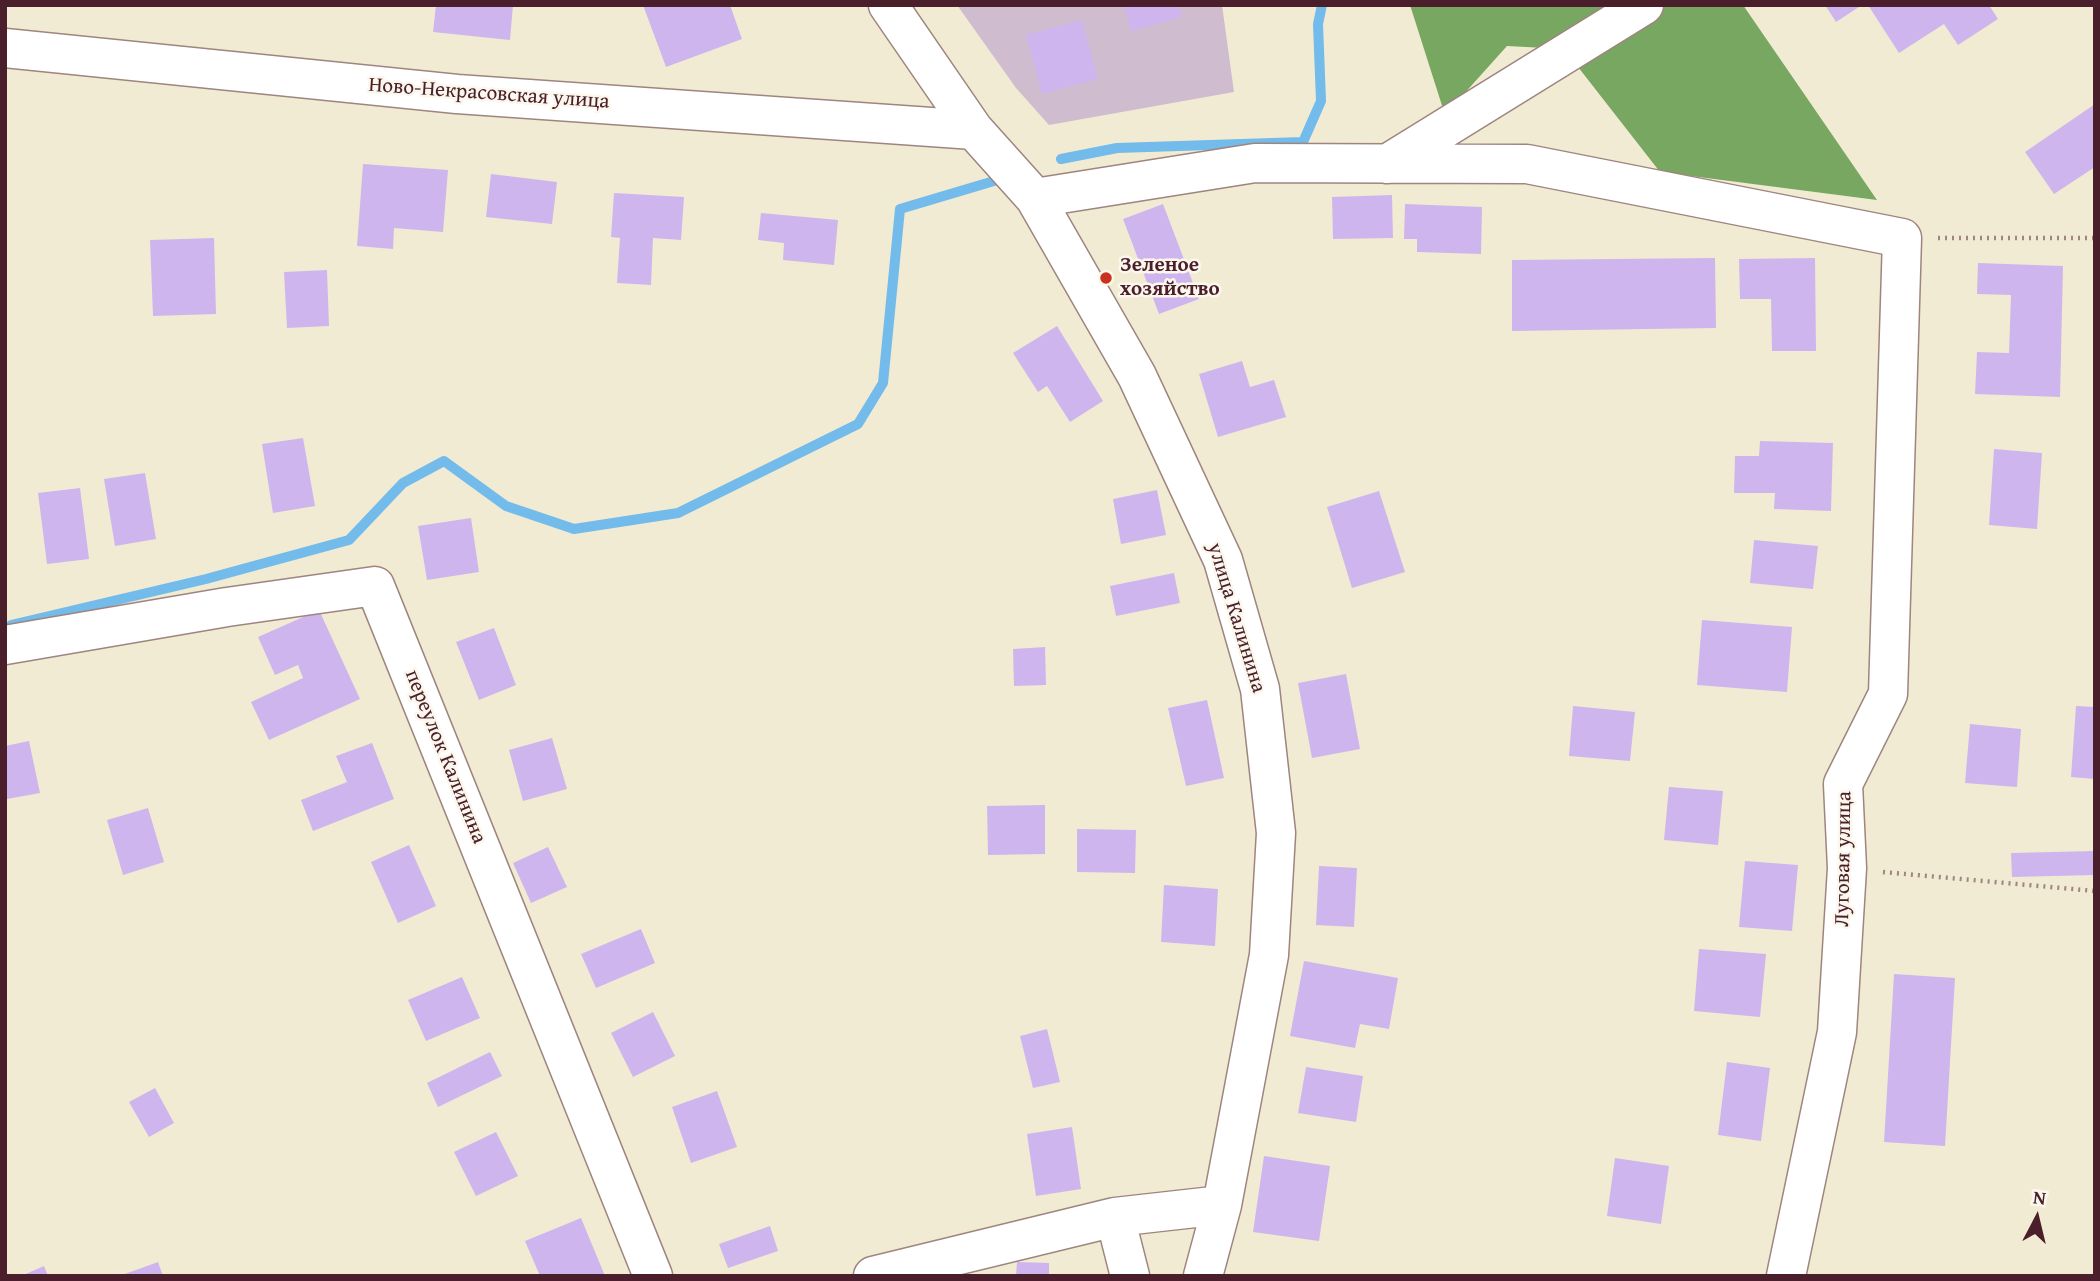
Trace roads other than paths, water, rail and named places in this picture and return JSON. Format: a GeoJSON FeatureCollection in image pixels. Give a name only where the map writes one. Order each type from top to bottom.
{"type":"FeatureCollection","features":[{"type":"Feature","properties":{"kind":"street","name":"улица Калинина"},"geometry":{"type":"LineString","coordinates":[[888,5],[974,130],[1035,198],[1137,376],[1223,560],[1260,689],[1276,833],[1269,955],[1222,1205],[1203,1276]]}},
{"type":"Feature","properties":{"kind":"street"},"geometry":{"type":"LineString","coordinates":[[1035,198],[1255,163],[1387,164],[1644,5]]}},
{"type":"Feature","properties":{"kind":"street","name":"Ново-Некрасовская улица"},"geometry":{"type":"LineString","coordinates":[[5,48],[457,94],[974,130]]}},
{"type":"Feature","properties":{"kind":"street","name":"Луговая улица"},"geometry":{"type":"LineString","coordinates":[[1387,164],[1527,164],[1902,238],[1888,694],[1843,784],[1847,868],[1837,1032],[1786,1276]]}},
{"type":"Feature","properties":{"kind":"street","name":"переулок Калинина"},"geometry":{"type":"LineString","coordinates":[[5,645],[226,607],[375,586],[653,1276]]}},
{"type":"Feature","properties":{"kind":"street"},"geometry":{"type":"LineString","coordinates":[[873,1276],[1115,1217],[1222,1205]]}},
{"type":"Feature","properties":{"kind":"street"},"geometry":{"type":"LineString","coordinates":[[1115,1217],[1130,1276]]}},
{"type":"Feature","properties":{"kind":"waterway"},"geometry":{"type":"LineString","coordinates":[[1061,159],[1117,148],[1303,142],[1321,101],[1318,24],[1322,5]]}},
{"type":"Feature","properties":{"kind":"waterway"},"geometry":{"type":"LineString","coordinates":[[11,625],[206,579],[349,540],[403,483],[444,461],[506,506],[574,529],[678,513],[858,424],[883,383],[900,209],[1004,178]]}},
{"type":"Feature","properties":{"kind":"place","name":"Зеленое хозяйство"},"geometry":{"type":"Point","coordinates":[1106,278]}}]}
